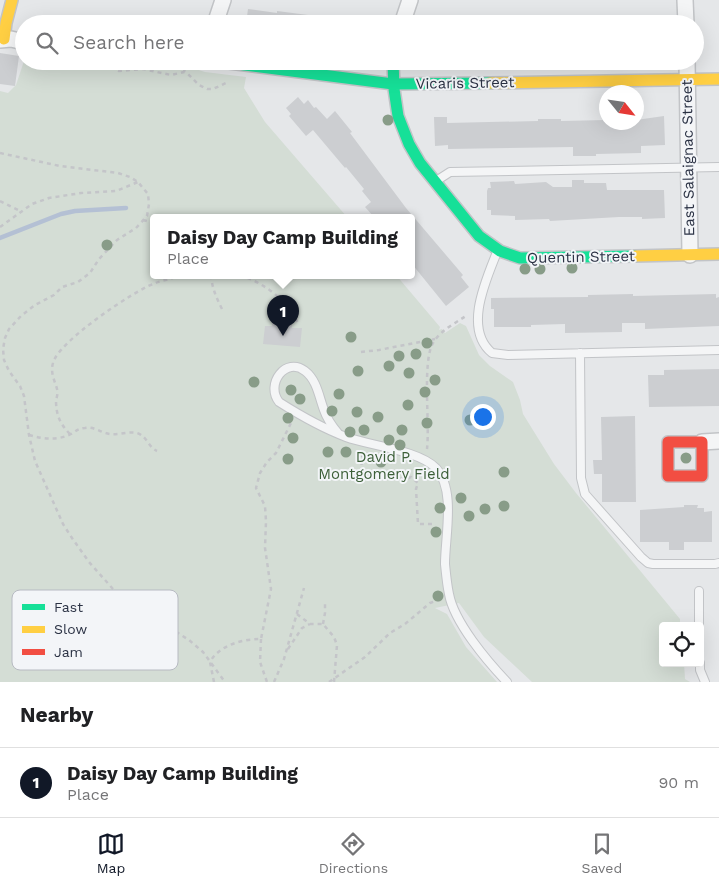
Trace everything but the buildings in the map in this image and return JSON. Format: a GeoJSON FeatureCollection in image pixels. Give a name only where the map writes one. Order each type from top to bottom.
{"type":"FeatureCollection","features":[{"type":"Feature","properties":{"kind":"street"},"geometry":{"type":"LineString","coordinates":[[12,0],[2,39],[15,41]]}},
{"type":"Feature","properties":{"kind":"street"},"geometry":{"type":"LineString","coordinates":[[218,15],[223,0]]}},
{"type":"Feature","properties":{"kind":"street"},"geometry":{"type":"LineString","coordinates":[[405,15],[410,0]]}},
{"type":"Feature","properties":{"kind":"street"},"geometry":{"type":"LineString","coordinates":[[685,0],[686,15]]}},
{"type":"Feature","properties":{"kind":"street","name":"Vicaris Street"},"geometry":{"type":"LineString","coordinates":[[283,70],[393,84],[719,79]]}},
{"type":"Feature","properties":{"kind":"street","name":"Quentin Street"},"geometry":{"type":"LineString","coordinates":[[393,70],[393,84],[398,112],[404,132],[422,167],[480,238],[497,250],[517,258],[719,254]]}},
{"type":"Feature","properties":{"kind":"street","name":"East Salaignac Street"},"geometry":{"type":"LineString","coordinates":[[686,70],[690,255]]}},
{"type":"Feature","properties":{"kind":"street"},"geometry":{"type":"LineString","coordinates":[[702,442],[719,441]]}},
{"type":"Feature","properties":{"kind":"lane"},"geometry":{"type":"LineString","coordinates":[[434,182],[450,172],[719,167]]}},
{"type":"Feature","properties":{"kind":"lane"},"geometry":{"type":"LineString","coordinates":[[497,250],[478,309],[479,331],[483,341],[492,352],[508,355],[719,350]]}},
{"type":"Feature","properties":{"kind":"lane"},"geometry":{"type":"LineString","coordinates":[[580,353],[580,478],[585,494],[648,563],[719,563]]}},
{"type":"Feature","properties":{"kind":"lane"},"geometry":{"type":"LineString","coordinates":[[338,434],[328,420],[312,380],[303,370],[293,366],[284,370],[277,378],[274,387],[276,398],[279,402],[315,424],[338,434],[425,460],[437,469],[447,495],[445,564],[449,597],[455,614],[471,639],[507,682]]}},
{"type":"Feature","properties":{"kind":"lane"},"geometry":{"type":"LineString","coordinates":[[699,591],[699,622]]}},
{"type":"Feature","properties":{"kind":"lane"},"geometry":{"type":"LineString","coordinates":[[700,667],[705,682]]}},
{"type":"Feature","properties":{"kind":"path"},"geometry":{"type":"LineString","coordinates":[[148,70],[171,75],[184,72],[199,86],[208,89],[213,89],[231,80]]}},
{"type":"Feature","properties":{"kind":"path"},"geometry":{"type":"LineString","coordinates":[[0,153],[60,166],[118,173],[138,182],[148,194],[149,204],[146,216],[136,228],[117,240],[99,259],[90,273],[78,282],[62,287],[54,295],[35,305],[21,316],[5,338],[3,349],[4,360],[24,396],[29,435],[35,461],[63,524],[89,562],[115,590]]}},
{"type":"Feature","properties":{"kind":"path"},"geometry":{"type":"LineString","coordinates":[[0,227],[20,211],[49,198],[80,192],[116,191],[138,182]]}},
{"type":"Feature","properties":{"kind":"path"},"geometry":{"type":"LineString","coordinates":[[0,201],[20,211]]}},
{"type":"Feature","properties":{"kind":"path"},"geometry":{"type":"LineString","coordinates":[[143,220],[150,222]]}},
{"type":"Feature","properties":{"kind":"path"},"geometry":{"type":"LineString","coordinates":[[70,434],[61,426],[57,412],[58,390],[52,372],[52,364],[57,354],[85,328],[142,289],[168,279]]}},
{"type":"Feature","properties":{"kind":"path"},"geometry":{"type":"LineString","coordinates":[[211,279],[212,286],[222,309]]}},
{"type":"Feature","properties":{"kind":"path"},"geometry":{"type":"LineString","coordinates":[[250,279],[258,282],[284,302],[295,315],[298,324]]}},
{"type":"Feature","properties":{"kind":"path"},"geometry":{"type":"LineString","coordinates":[[425,460],[429,434],[430,352],[433,343],[441,334],[478,309]]}},
{"type":"Feature","properties":{"kind":"path"},"geometry":{"type":"LineString","coordinates":[[361,352],[437,339]]}},
{"type":"Feature","properties":{"kind":"path"},"geometry":{"type":"LineString","coordinates":[[267,682],[260,662],[261,639],[271,589],[265,548],[265,506],[256,488],[260,474],[267,462],[276,453],[295,412]]}},
{"type":"Feature","properties":{"kind":"path"},"geometry":{"type":"LineString","coordinates":[[29,435],[50,439],[70,434],[77,429],[86,427],[95,428],[107,434],[133,432],[140,434],[152,449],[157,451]]}},
{"type":"Feature","properties":{"kind":"path"},"geometry":{"type":"LineString","coordinates":[[361,467],[361,478],[406,479],[411,477],[418,483],[416,489],[418,524],[428,524]]}},
{"type":"Feature","properties":{"kind":"path"},"geometry":{"type":"LineString","coordinates":[[274,682],[287,650],[304,588]]}},
{"type":"Feature","properties":{"kind":"path"},"geometry":{"type":"LineString","coordinates":[[329,682],[334,681],[365,657],[390,633],[405,624],[430,603],[449,597]]}},
{"type":"Feature","properties":{"kind":"path"},"geometry":{"type":"LineString","coordinates":[[323,624],[325,604]]}},
{"type":"Feature","properties":{"kind":"path"},"geometry":{"type":"LineString","coordinates":[[297,614],[310,624]]}},
{"type":"Feature","properties":{"kind":"path"},"geometry":{"type":"LineString","coordinates":[[287,650],[302,628],[310,624],[323,624],[334,637],[337,646],[334,681]]}},
{"type":"Feature","properties":{"kind":"path"},"geometry":{"type":"LineString","coordinates":[[178,633],[203,652],[225,682]]}},
{"type":"Feature","properties":{"kind":"path"},"geometry":{"type":"LineString","coordinates":[[214,682],[210,662],[218,651],[252,639],[261,639]]}},
{"type":"Feature","properties":{"kind":"green space","name":"David P. Montgomery Field"},"geometry":{"type":"Polygon","coordinates":[[[21,70],[199,70],[246,77],[244,88],[265,122],[344,214],[150,214],[150,279],[399,279],[440,327],[439,330],[442,329],[445,333],[460,323],[466,326],[479,355],[490,366],[513,382],[523,414],[554,464],[680,619],[680,622],[659,622],[659,667],[684,667],[685,679],[690,682],[532,682],[484,637],[459,603],[435,608],[447,614],[466,647],[497,682],[0,682],[0,91],[8,93],[16,85],[21,70]]]}},
{"type":"Feature","properties":{"kind":"waterway"},"geometry":{"type":"LineString","coordinates":[[0,238],[61,214],[75,211],[126,208]]}},
{"type":"Feature","properties":{"kind":"traffic: fast"},"geometry":{"type":"LineString","coordinates":[[283,70],[393,84],[490,83]]}},
{"type":"Feature","properties":{"kind":"traffic: fast"},"geometry":{"type":"LineString","coordinates":[[393,70],[398,116],[409,144],[420,163],[479,236],[500,251],[520,258],[635,256]]}},
{"type":"Feature","properties":{"kind":"traffic: slow"},"geometry":{"type":"LineString","coordinates":[[4,39],[12,0]]}},
{"type":"Feature","properties":{"kind":"traffic: slow"},"geometry":{"type":"LineString","coordinates":[[490,83],[719,79]]}},
{"type":"Feature","properties":{"kind":"traffic: slow"},"geometry":{"type":"LineString","coordinates":[[635,256],[719,254]]}},
{"type":"Feature","properties":{"kind":"traffic: jam"},"geometry":{"type":"LineString","coordinates":[[668,442],[702,442],[702,476],[668,476],[668,442]]}},
{"type":"Feature","properties":{"kind":"place","name":"Daisy Day Camp Building"},"geometry":{"type":"Point","coordinates":[283,336]}}]}
